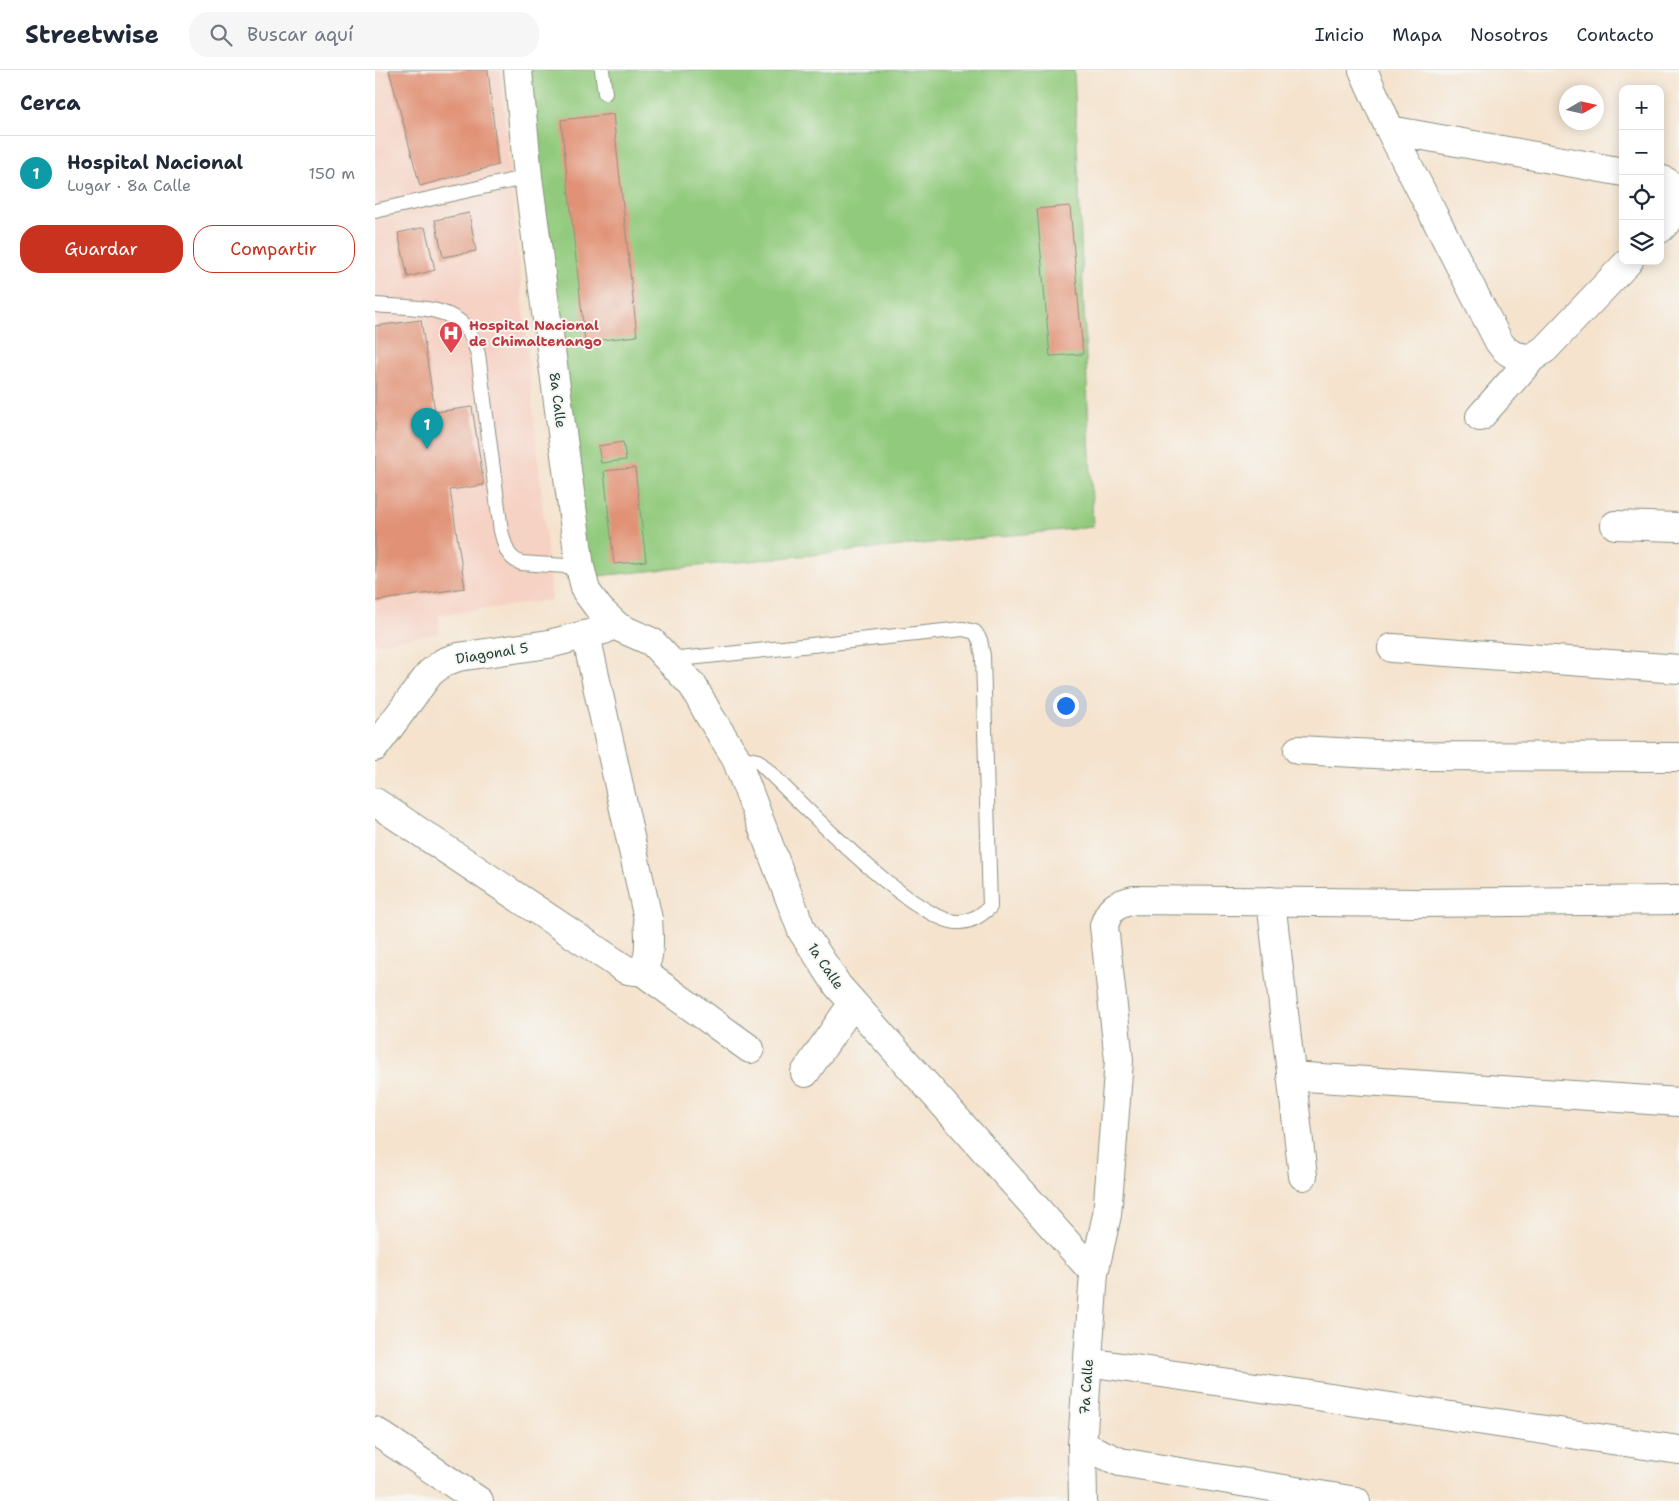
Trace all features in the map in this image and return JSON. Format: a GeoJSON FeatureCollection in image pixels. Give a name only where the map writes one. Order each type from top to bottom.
{"type":"FeatureCollection","features":[{"type":"Feature","properties":{"kind":"street","name":"8a Calle"},"geometry":{"type":"LineString","coordinates":[[518,70],[529,177],[579,567],[586,592],[600,610],[618,627]]}},
{"type":"Feature","properties":{"kind":"street"},"geometry":{"type":"LineString","coordinates":[[1363,70],[1390,130],[1499,342],[1506,352],[1516,357],[1532,358]]}},
{"type":"Feature","properties":{"kind":"street"},"geometry":{"type":"LineString","coordinates":[[1390,130],[1619,171]]}},
{"type":"Feature","properties":{"kind":"street"},"geometry":{"type":"LineString","coordinates":[[1664,181],[1672,186],[1678,200],[1678,207],[1664,224]]}},
{"type":"Feature","properties":{"kind":"street"},"geometry":{"type":"LineString","coordinates":[[1480,417],[1532,358],[1545,349],[1625,265]]}},
{"type":"Feature","properties":{"kind":"street"},"geometry":{"type":"LineString","coordinates":[[1615,525],[1679,527]]}},
{"type":"Feature","properties":{"kind":"street","name":"Diagonal 5"},"geometry":{"type":"LineString","coordinates":[[375,747],[430,673],[444,662],[458,657],[549,644],[618,627]]}},
{"type":"Feature","properties":{"kind":"street","name":"1a Calle"},"geometry":{"type":"LineString","coordinates":[[618,627],[652,642],[693,686],[735,756],[802,931],[838,986],[1095,1273]]}},
{"type":"Feature","properties":{"kind":"street"},"geometry":{"type":"LineString","coordinates":[[375,802],[625,969],[633,972],[640,970],[649,957],[648,919],[586,635]]}},
{"type":"Feature","properties":{"kind":"street"},"geometry":{"type":"LineString","coordinates":[[1392,648],[1679,669]]}},
{"type":"Feature","properties":{"kind":"street"},"geometry":{"type":"LineString","coordinates":[[1298,750],[1413,756],[1679,757]]}},
{"type":"Feature","properties":{"kind":"street","name":"7a Calle"},"geometry":{"type":"LineString","coordinates":[[1083,1501],[1082,1444],[1095,1273],[1107,1215],[1119,1060],[1105,926],[1108,913],[1120,903],[1134,900],[1271,901]]}},
{"type":"Feature","properties":{"kind":"street"},"geometry":{"type":"LineString","coordinates":[[1303,1176],[1271,901],[1427,903],[1679,900]]}},
{"type":"Feature","properties":{"kind":"street"},"geometry":{"type":"LineString","coordinates":[[640,970],[750,1049]]}},
{"type":"Feature","properties":{"kind":"street"},"geometry":{"type":"LineString","coordinates":[[805,1073],[853,1003]]}},
{"type":"Feature","properties":{"kind":"street"},"geometry":{"type":"LineString","coordinates":[[1291,1076],[1679,1102]]}},
{"type":"Feature","properties":{"kind":"street"},"geometry":{"type":"LineString","coordinates":[[1088,1362],[1679,1450]]}},
{"type":"Feature","properties":{"kind":"street"},"geometry":{"type":"LineString","coordinates":[[375,1431],[479,1501]]}},
{"type":"Feature","properties":{"kind":"street"},"geometry":{"type":"LineString","coordinates":[[1082,1444],[1120,1462],[1357,1501]]}},
{"type":"Feature","properties":{"kind":"lane"},"geometry":{"type":"LineString","coordinates":[[602,70],[605,93]]}},
{"type":"Feature","properties":{"kind":"lane"},"geometry":{"type":"LineString","coordinates":[[375,211],[529,177]]}},
{"type":"Feature","properties":{"kind":"lane"},"geometry":{"type":"LineString","coordinates":[[375,305],[432,311],[454,316],[468,330],[478,354],[501,531],[507,552],[513,560],[521,563],[579,567]]}},
{"type":"Feature","properties":{"kind":"lane"},"geometry":{"type":"LineString","coordinates":[[670,660],[963,628],[975,632],[980,640],[983,656],[990,907],[976,919],[959,922],[936,917],[886,883],[757,761],[735,756]]}},
{"type":"Feature","properties":{"kind":"shaded area","name":"Hospital Nacional de Chimaltenango"},"geometry":{"type":"Polygon","coordinates":[[[375,70],[500,70],[552,600],[439,615],[439,633],[375,644],[375,70]]]}},
{"type":"Feature","properties":{"kind":"green space"},"geometry":{"type":"Polygon","coordinates":[[[518,70],[1074,70],[1093,527],[567,579],[518,70]]]}},
{"type":"Feature","properties":{"kind":"building"},"geometry":{"type":"Polygon","coordinates":[[[389,70],[488,70],[498,165],[420,186],[389,70]]]}},
{"type":"Feature","properties":{"kind":"building"},"geometry":{"type":"Polygon","coordinates":[[[613,114],[637,336],[585,342],[561,120],[613,114]]]}},
{"type":"Feature","properties":{"kind":"building"},"geometry":{"type":"Polygon","coordinates":[[[1070,206],[1083,354],[1050,356],[1037,209],[1070,206]]]}},
{"type":"Feature","properties":{"kind":"building"},"geometry":{"type":"Polygon","coordinates":[[[469,213],[476,251],[443,257],[435,220],[469,213]]]}},
{"type":"Feature","properties":{"kind":"building"},"geometry":{"type":"Polygon","coordinates":[[[425,227],[435,270],[408,277],[398,233],[425,227]]]}},
{"type":"Feature","properties":{"kind":"building"},"geometry":{"type":"Polygon","coordinates":[[[421,320],[435,412],[472,407],[484,485],[450,490],[465,588],[375,601],[375,326],[421,320]]]}},
{"type":"Feature","properties":{"kind":"building"},"geometry":{"type":"Polygon","coordinates":[[[623,442],[626,460],[601,463],[598,446],[623,442]]]}},
{"type":"Feature","properties":{"kind":"building"},"geometry":{"type":"Polygon","coordinates":[[[635,468],[646,561],[614,564],[604,471],[635,468]]]}},
{"type":"Feature","properties":{"kind":"place","name":"Hospital Nacional de Chimaltenango"},"geometry":{"type":"Point","coordinates":[451,354]}},
{"type":"Feature","properties":{"kind":"place","name":"Hospital Nacional"},"geometry":{"type":"Point","coordinates":[427,449]}}]}
